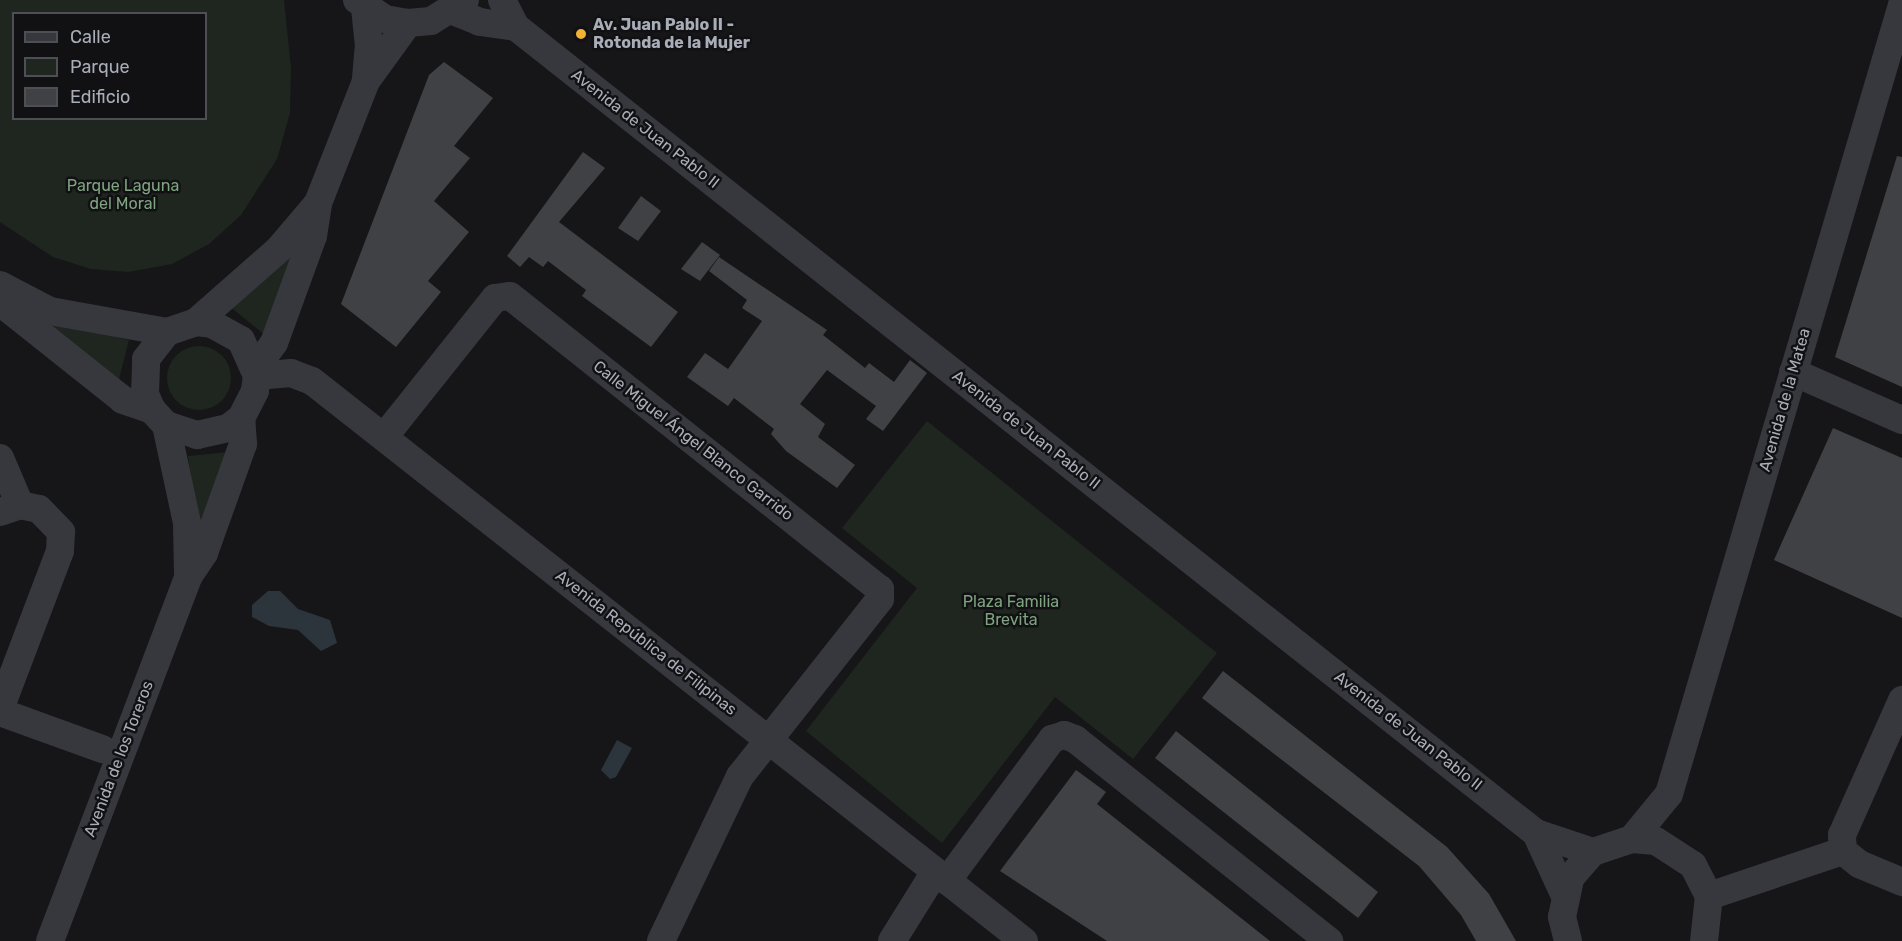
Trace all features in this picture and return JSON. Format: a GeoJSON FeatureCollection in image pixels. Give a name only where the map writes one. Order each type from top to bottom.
{"type":"FeatureCollection","features":[{"type":"Feature","properties":{"kind":"street","name":"Avenida de Juan Pablo II"},"geometry":{"type":"LineString","coordinates":[[502,0],[516,27],[1536,833],[1593,852]]}},
{"type":"Feature","properties":{"kind":"street"},"geometry":{"type":"LineString","coordinates":[[361,4],[385,19],[408,23],[431,21],[459,6],[480,22],[516,27]]}},
{"type":"Feature","properties":{"kind":"street"},"geometry":{"type":"LineString","coordinates":[[361,4],[369,44],[366,81]]}},
{"type":"Feature","properties":{"kind":"street","name":"Avenida de la Matea"},"geometry":{"type":"LineString","coordinates":[[1676,850],[1669,794],[1902,6]]}},
{"type":"Feature","properties":{"kind":"street"},"geometry":{"type":"LineString","coordinates":[[0,302],[123,400],[197,435],[228,428],[241,418],[253,398],[256,372],[274,343],[313,236],[318,203],[366,81],[408,23]]}},
{"type":"Feature","properties":{"kind":"street"},"geometry":{"type":"LineString","coordinates":[[0,285],[50,311],[167,332],[196,322],[279,249],[318,203]]}},
{"type":"Feature","properties":{"kind":"street","name":"Calle Miguel Ángel Blanco Garrido"},"geometry":{"type":"LineString","coordinates":[[384,437],[495,298],[510,296],[880,589],[880,599],[770,739]]}},
{"type":"Feature","properties":{"kind":"street"},"geometry":{"type":"LineString","coordinates":[[196,322],[212,324],[241,340],[256,372]]}},
{"type":"Feature","properties":{"kind":"street"},"geometry":{"type":"LineString","coordinates":[[159,417],[145,394],[146,359],[167,332]]}},
{"type":"Feature","properties":{"kind":"street","name":"Avenida República de Filipinas"},"geometry":{"type":"LineString","coordinates":[[256,372],[291,373],[312,381],[1024,941]]}},
{"type":"Feature","properties":{"kind":"street"},"geometry":{"type":"LineString","coordinates":[[1793,372],[1902,420]]}},
{"type":"Feature","properties":{"kind":"street","name":"Avenida de los Toreros"},"geometry":{"type":"LineString","coordinates":[[159,417],[187,523],[188,577]]}},
{"type":"Feature","properties":{"kind":"street","name":"Avenida de los Toreros"},"geometry":{"type":"LineString","coordinates":[[50,941],[188,577],[204,553],[243,444],[241,418]]}},
{"type":"Feature","properties":{"kind":"street"},"geometry":{"type":"LineString","coordinates":[[0,458],[10,508],[39,509],[53,519],[61,532],[60,551],[0,710],[102,749]]}},
{"type":"Feature","properties":{"kind":"street"},"geometry":{"type":"LineString","coordinates":[[1902,700],[1842,835],[1843,850],[1859,864],[1902,882]]}},
{"type":"Feature","properties":{"kind":"street"},"geometry":{"type":"LineString","coordinates":[[892,941],[1052,739],[1064,735],[1076,739],[1329,941]]}},
{"type":"Feature","properties":{"kind":"street"},"geometry":{"type":"LineString","coordinates":[[661,941],[740,776],[770,739]]}},
{"type":"Feature","properties":{"kind":"street","name":"Avenida de la Matea"},"geometry":{"type":"LineString","coordinates":[[1632,838],[1669,794]]}},
{"type":"Feature","properties":{"kind":"street","name":"Avenida de Juan Pablo II"},"geometry":{"type":"LineString","coordinates":[[1536,833],[1564,894]]}},
{"type":"Feature","properties":{"kind":"street"},"geometry":{"type":"LineString","coordinates":[[1568,941],[1562,917],[1564,894],[1580,864],[1593,852],[1632,838],[1676,850],[1693,865],[1708,896],[1707,939]]}},
{"type":"Feature","properties":{"kind":"street"},"geometry":{"type":"LineString","coordinates":[[1708,896],[1843,850]]}},
{"type":"Feature","properties":{"kind":"green space","name":"Parque Laguna del Moral"},"geometry":{"type":"Polygon","coordinates":[[[0,0],[284,0],[291,68],[290,113],[277,159],[241,215],[209,244],[172,264],[128,272],[91,269],[53,257],[0,222],[0,0]]]}},
{"type":"Feature","properties":{"kind":"green space"},"geometry":{"type":"Polygon","coordinates":[[[290,256],[292,258],[265,335],[228,305],[290,256]]]}},
{"type":"Feature","properties":{"kind":"green space"},"geometry":{"type":"Polygon","coordinates":[[[53,322],[129,340],[119,379],[49,324],[53,322]]]}},
{"type":"Feature","properties":{"kind":"green space"},"geometry":{"type":"Polygon","coordinates":[[[199,346],[217,351],[222,355],[226,360],[231,378],[226,396],[222,401],[217,405],[199,410],[181,405],[176,401],[172,396],[167,378],[172,360],[176,355],[181,351],[199,346]]]}},
{"type":"Feature","properties":{"kind":"green space","name":"Plaza Familia Brevita"},"geometry":{"type":"Polygon","coordinates":[[[927,421],[1217,653],[1133,759],[1055,697],[942,843],[806,731],[917,588],[842,528],[927,421]]]}},
{"type":"Feature","properties":{"kind":"green space"},"geometry":{"type":"Polygon","coordinates":[[[229,452],[202,524],[197,524],[188,456],[229,452]]]}},
{"type":"Feature","properties":{"kind":"shaded area"},"geometry":{"type":"Polygon","coordinates":[[[268,591],[280,591],[298,609],[330,620],[337,643],[321,651],[298,630],[269,626],[252,617],[252,605],[268,591]]]}},
{"type":"Feature","properties":{"kind":"shaded area"},"geometry":{"type":"Polygon","coordinates":[[[617,740],[632,748],[616,777],[610,779],[601,770],[617,740]]]}},
{"type":"Feature","properties":{"kind":"building"},"geometry":{"type":"Polygon","coordinates":[[[444,62],[493,98],[454,146],[470,158],[434,201],[469,232],[428,281],[441,292],[396,347],[341,304],[429,75],[444,62]]]}},
{"type":"Feature","properties":{"kind":"building"},"geometry":{"type":"Polygon","coordinates":[[[583,152],[605,168],[559,222],[678,312],[651,347],[582,296],[586,290],[548,261],[543,267],[529,257],[520,267],[507,256],[583,152]]]}},
{"type":"Feature","properties":{"kind":"building"},"geometry":{"type":"Polygon","coordinates":[[[1897,156],[1902,157],[1902,387],[1835,357],[1897,156]]]}},
{"type":"Feature","properties":{"kind":"building"},"geometry":{"type":"Polygon","coordinates":[[[641,196],[661,211],[638,241],[618,228],[641,196]]]}},
{"type":"Feature","properties":{"kind":"building"},"geometry":{"type":"Polygon","coordinates":[[[702,242],[720,255],[700,281],[681,269],[702,242]]]}},
{"type":"Feature","properties":{"kind":"building"},"geometry":{"type":"Polygon","coordinates":[[[719,257],[827,330],[823,335],[865,368],[869,363],[894,382],[910,360],[927,373],[883,431],[866,419],[876,406],[827,370],[800,404],[825,424],[818,437],[855,465],[837,488],[786,451],[771,434],[774,429],[734,398],[728,406],[687,377],[705,353],[728,369],[762,321],[742,308],[747,300],[709,271],[719,257]]]}},
{"type":"Feature","properties":{"kind":"building"},"geometry":{"type":"Polygon","coordinates":[[[1833,428],[1902,458],[1902,618],[1774,560],[1833,428]]]}},
{"type":"Feature","properties":{"kind":"building"},"geometry":{"type":"Polygon","coordinates":[[[1223,671],[1447,847],[1489,894],[1516,941],[1476,941],[1461,915],[1419,866],[1202,698],[1223,671]]]}},
{"type":"Feature","properties":{"kind":"building"},"geometry":{"type":"Polygon","coordinates":[[[1176,731],[1378,892],[1358,918],[1155,758],[1176,731]]]}},
{"type":"Feature","properties":{"kind":"building"},"geometry":{"type":"Polygon","coordinates":[[[1076,770],[1106,792],[1097,804],[1270,941],[1107,941],[1000,871],[1076,770]]]}},
{"type":"Feature","properties":{"kind":"place","name":"Av. Juan Pablo II - Rotonda de la Mujer"},"geometry":{"type":"Point","coordinates":[581,34]}}]}
